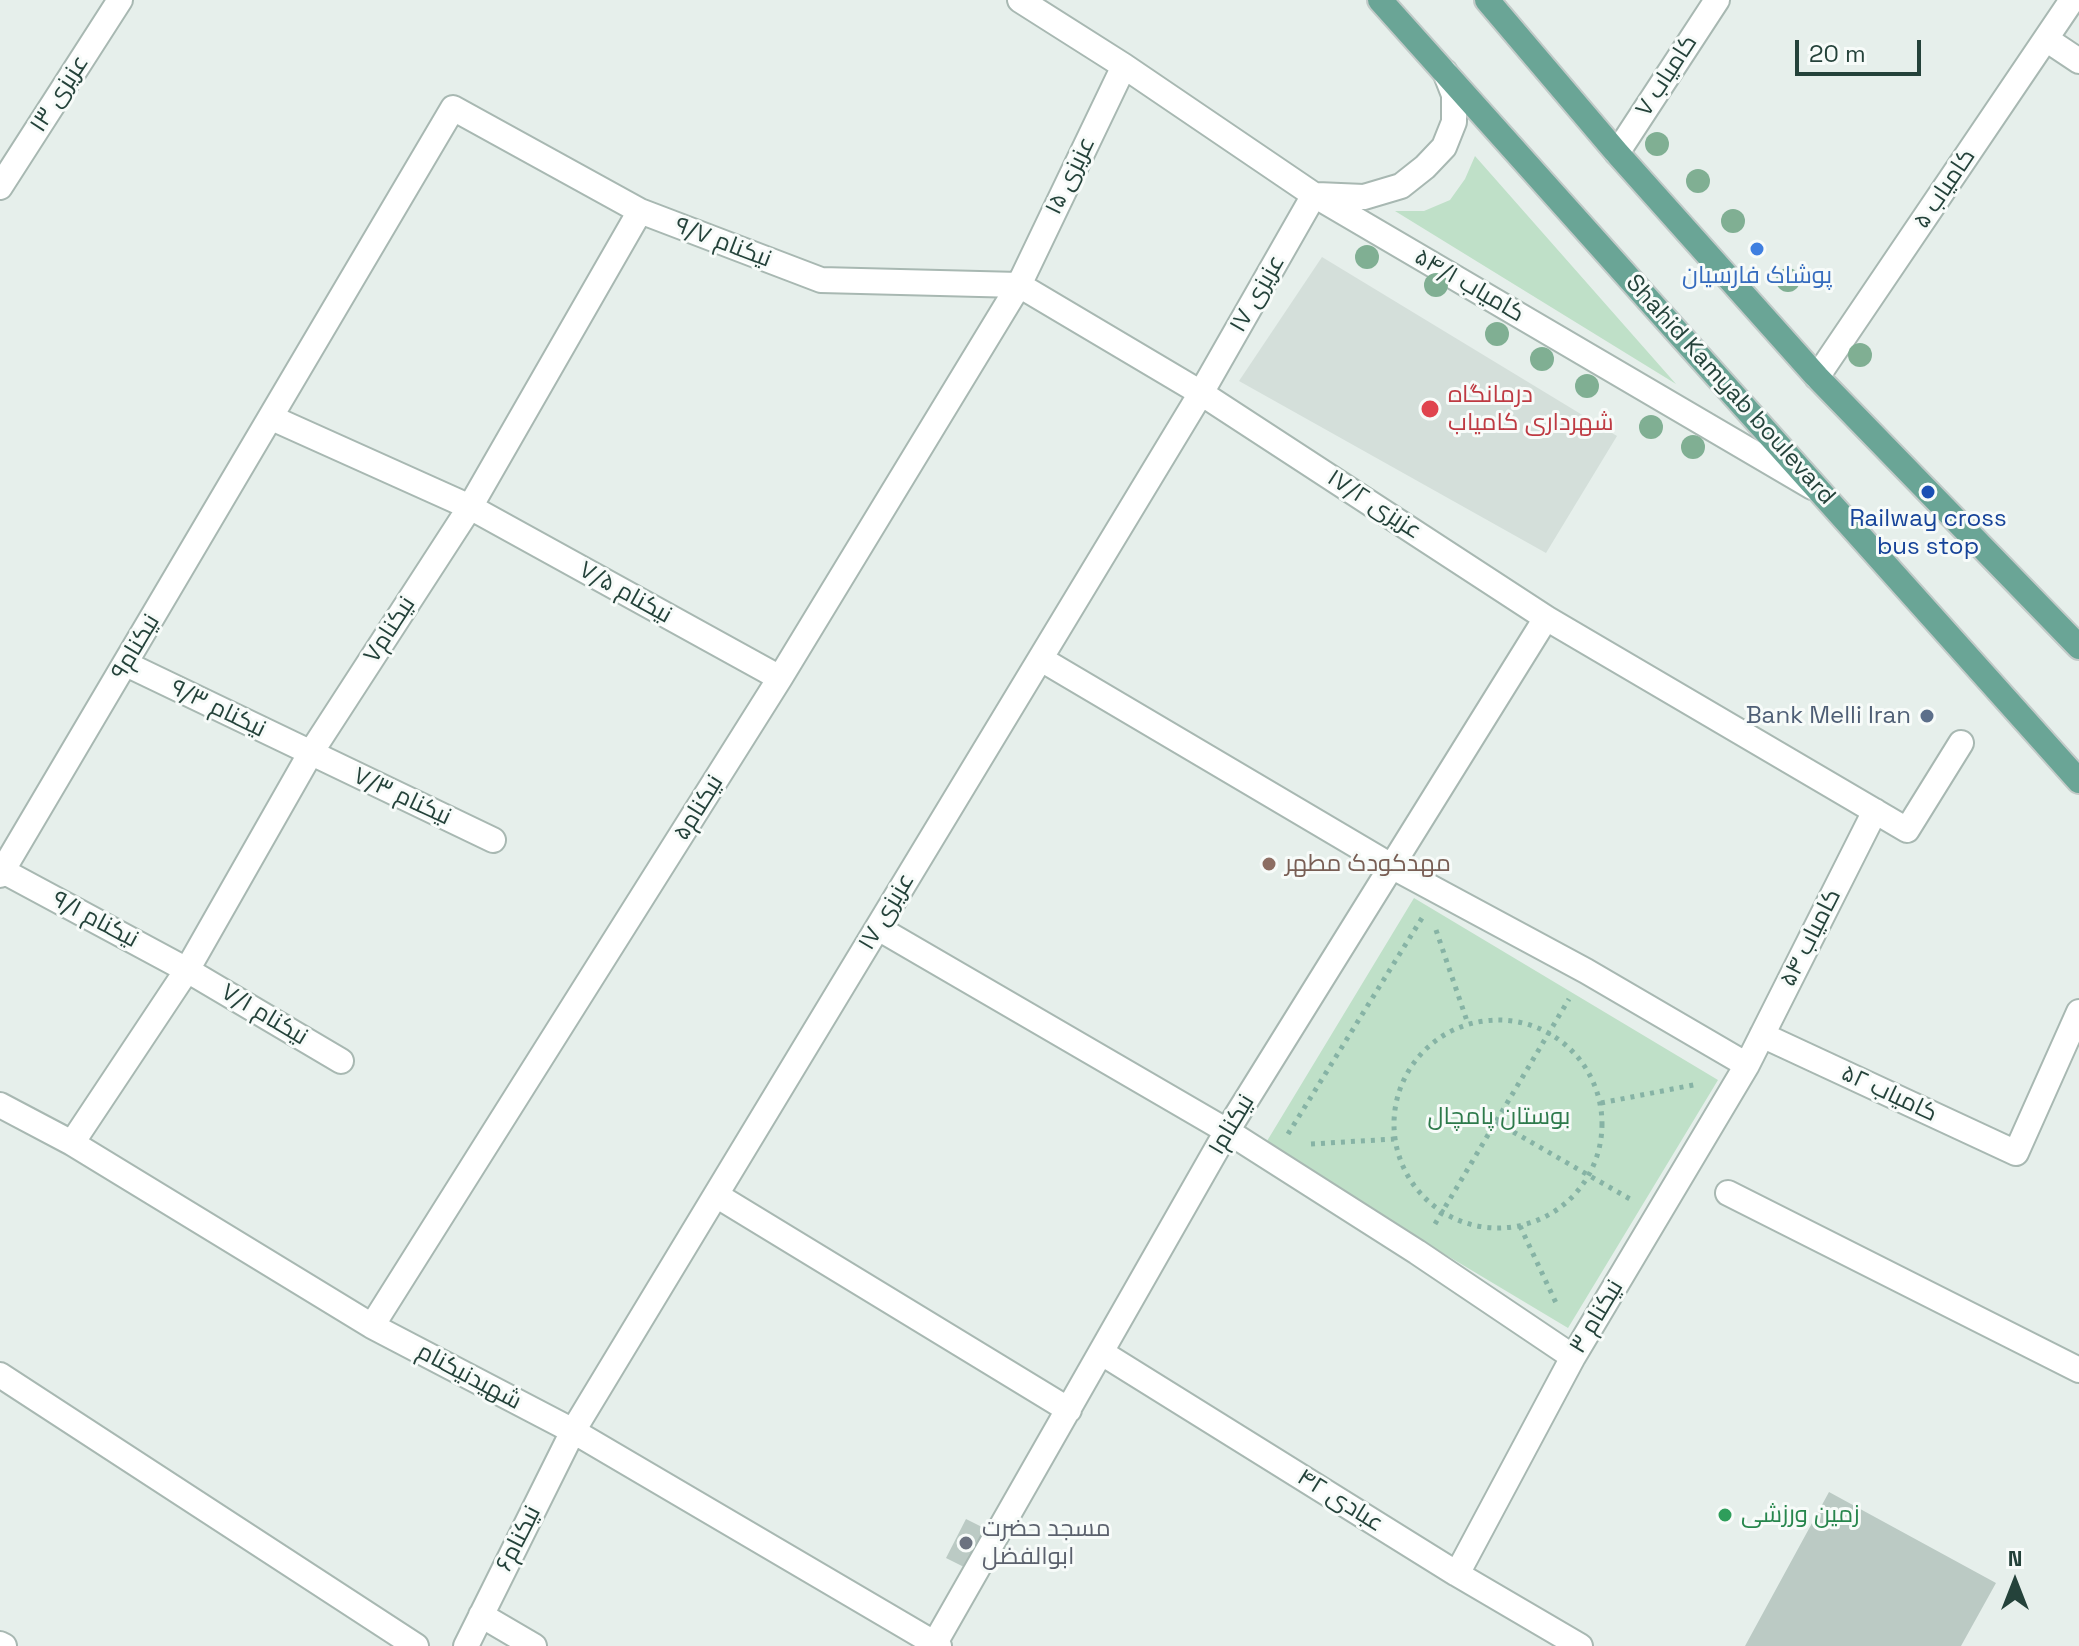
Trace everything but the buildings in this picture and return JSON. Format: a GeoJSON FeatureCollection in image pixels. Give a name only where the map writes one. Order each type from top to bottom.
{"type":"FeatureCollection","features":[{"type":"Feature","properties":{"kind":"main road","name":"Shahid Kamyab boulevard"},"geometry":{"type":"LineString","coordinates":[[1380,0],[2079,781]]}},
{"type":"Feature","properties":{"kind":"main road"},"geometry":{"type":"LineString","coordinates":[[1487,0],[1617,153],[1817,377],[2079,647]]}},
{"type":"Feature","properties":{"kind":"street","name":"عزیزی ۱۳"},"geometry":{"type":"LineString","coordinates":[[0,187],[120,0]]}},
{"type":"Feature","properties":{"kind":"street","name":"کامیاب ۵۴/۱"},"geometry":{"type":"LineString","coordinates":[[1020,0],[1124,66],[1314,195],[1823,493]]}},
{"type":"Feature","properties":{"kind":"street","name":"کامیاب ۷"},"geometry":{"type":"LineString","coordinates":[[1617,153],[1717,0]]}},
{"type":"Feature","properties":{"kind":"street","name":"کامیاب ۵"},"geometry":{"type":"LineString","coordinates":[[1817,377],[2072,0]]}},
{"type":"Feature","properties":{"kind":"street"},"geometry":{"type":"LineString","coordinates":[[2046,39],[2079,61]]}},
{"type":"Feature","properties":{"kind":"street","name":"عزیزی ۱۵"},"geometry":{"type":"LineString","coordinates":[[1019,285],[1124,66]]}},
{"type":"Feature","properties":{"kind":"street"},"geometry":{"type":"LineString","coordinates":[[1314,195],[1364,197],[1401,186],[1425,167],[1444,147],[1454,122],[1454,95],[1444,69]]}},
{"type":"Feature","properties":{"kind":"street","name":"نیکنام ۹/۷"},"geometry":{"type":"LineString","coordinates":[[453,108],[640,211],[821,280],[1019,285]]}},
{"type":"Feature","properties":{"kind":"street","name":"نیکنام۹"},"geometry":{"type":"LineString","coordinates":[[1,873],[453,108]]}},
{"type":"Feature","properties":{"kind":"street","name":"عزیزی ۱۷"},"geometry":{"type":"LineString","coordinates":[[573,1431],[1201,393],[1314,195]]}},
{"type":"Feature","properties":{"kind":"street","name":"نیکنام۷"},"geometry":{"type":"LineString","coordinates":[[72,1143],[187,970],[310,754],[470,507],[640,211]]}},
{"type":"Feature","properties":{"kind":"street"},"geometry":{"type":"LineString","coordinates":[[1019,285],[1201,393]]}},
{"type":"Feature","properties":{"kind":"street","name":"نیکنام۵"},"geometry":{"type":"LineString","coordinates":[[372,1326],[780,678],[1019,285]]}},
{"type":"Feature","properties":{"kind":"street","name":"عزیزی ۱۷/۲"},"geometry":{"type":"LineString","coordinates":[[1201,393],[1546,618],[1907,830],[1961,743]]}},
{"type":"Feature","properties":{"kind":"street"},"geometry":{"type":"LineString","coordinates":[[272,418],[470,507]]}},
{"type":"Feature","properties":{"kind":"street","name":"نیکنام ۷/۵"},"geometry":{"type":"LineString","coordinates":[[470,507],[780,678]]}},
{"type":"Feature","properties":{"kind":"street","name":"نیکنام۱"},"geometry":{"type":"LineString","coordinates":[[937,1644],[1227,1131],[1546,618]]}},
{"type":"Feature","properties":{"kind":"street"},"geometry":{"type":"LineString","coordinates":[[1041,659],[1393,867],[1586,971],[1747,1065]]}},
{"type":"Feature","properties":{"kind":"street","name":"نیکنام ۹/۳"},"geometry":{"type":"LineString","coordinates":[[126,664],[310,754]]}},
{"type":"Feature","properties":{"kind":"street","name":"نیکنام ۷/۳"},"geometry":{"type":"LineString","coordinates":[[310,754],[493,840]]}},
{"type":"Feature","properties":{"kind":"street","name":"کامیاب ۵۴"},"geometry":{"type":"LineString","coordinates":[[1747,1065],[1875,811]]}},
{"type":"Feature","properties":{"kind":"street","name":"نیکنام ۹/۱"},"geometry":{"type":"LineString","coordinates":[[1,873],[187,970]]}},
{"type":"Feature","properties":{"kind":"street"},"geometry":{"type":"LineString","coordinates":[[878,928],[1227,1131],[1417,1252],[1573,1357]]}},
{"type":"Feature","properties":{"kind":"street","name":"نیکنام ۷/۱"},"geometry":{"type":"LineString","coordinates":[[187,970],[341,1061]]}},
{"type":"Feature","properties":{"kind":"street","name":"کامیاب ۵۲"},"geometry":{"type":"LineString","coordinates":[[1762,1035],[2016,1153],[2079,1012]]}},
{"type":"Feature","properties":{"kind":"street","name":"نیکنام ۳"},"geometry":{"type":"LineString","coordinates":[[1457,1574],[1573,1357],[1747,1065]]}},
{"type":"Feature","properties":{"kind":"street","name":"شهیدنیکنام"},"geometry":{"type":"LineString","coordinates":[[0,1105],[72,1143],[372,1326],[573,1431],[937,1644]]}},
{"type":"Feature","properties":{"kind":"street"},"geometry":{"type":"LineString","coordinates":[[1728,1193],[2079,1370]]}},
{"type":"Feature","properties":{"kind":"street"},"geometry":{"type":"LineString","coordinates":[[716,1195],[1069,1410]]}},
{"type":"Feature","properties":{"kind":"street","name":"عبادی ۴۲"},"geometry":{"type":"LineString","coordinates":[[1102,1353],[1457,1574],[1580,1646]]}},
{"type":"Feature","properties":{"kind":"street"},"geometry":{"type":"LineString","coordinates":[[0,1375],[416,1646]]}},
{"type":"Feature","properties":{"kind":"street","name":"نیکنام۶"},"geometry":{"type":"LineString","coordinates":[[466,1646],[573,1431]]}},
{"type":"Feature","properties":{"kind":"street"},"geometry":{"type":"LineString","coordinates":[[481,1615],[534,1646]]}},
{"type":"Feature","properties":{"kind":"path"},"geometry":{"type":"LineString","coordinates":[[1282,1145],[1429,907]]}},
{"type":"Feature","properties":{"kind":"path"},"geometry":{"type":"LineString","coordinates":[[1434,922],[1468,1024]]}},
{"type":"Feature","properties":{"kind":"path"},"geometry":{"type":"LineString","coordinates":[[1417,1252],[1586,971]]}},
{"type":"Feature","properties":{"kind":"path"},"geometry":{"type":"LineString","coordinates":[[1496,1019],[1525,1023],[1551,1033],[1574,1051],[1591,1075],[1601,1103],[1603,1128],[1599,1152],[1590,1176],[1571,1199],[1548,1216],[1520,1226],[1493,1228],[1467,1223],[1442,1212],[1420,1193],[1403,1168],[1394,1139],[1394,1110],[1403,1081],[1419,1056],[1441,1037],[1468,1024],[1496,1019]]}},
{"type":"Feature","properties":{"kind":"path"},"geometry":{"type":"LineString","coordinates":[[1601,1103],[1718,1080],[1747,1065]]}},
{"type":"Feature","properties":{"kind":"path"},"geometry":{"type":"LineString","coordinates":[[1496,1122],[1658,1215]]}},
{"type":"Feature","properties":{"kind":"path"},"geometry":{"type":"LineString","coordinates":[[1520,1226],[1568,1328],[1573,1357]]}},
{"type":"Feature","properties":{"kind":"shaded area","name":"درمانگاه شهرداری کامیاب"},"geometry":{"type":"Polygon","coordinates":[[[1322,257],[1617,436],[1546,553],[1239,381],[1322,257]]]}},
{"type":"Feature","properties":{"kind":"green space"},"geometry":{"type":"Polygon","coordinates":[[[1475,156],[1676,384],[1395,211],[1424,211],[1450,200],[1465,179],[1475,156]]]}},
{"type":"Feature","properties":{"kind":"green space","name":"بوستان پامچال"},"geometry":{"type":"Polygon","coordinates":[[[1414,898],[1718,1080],[1568,1328],[1264,1146],[1414,898]]]}},
{"type":"Feature","properties":{"kind":"place","name":"پوشاک فارسیان"},"geometry":{"type":"Point","coordinates":[1757,249]}},
{"type":"Feature","properties":{"kind":"place","name":"درمانگاه شهرداری کامیاب"},"geometry":{"type":"Point","coordinates":[1430,409]}},
{"type":"Feature","properties":{"kind":"place","name":"Railway cross bus stop"},"geometry":{"type":"Point","coordinates":[1928,492]}},
{"type":"Feature","properties":{"kind":"place","name":"Bank Melli Iran"},"geometry":{"type":"Point","coordinates":[1927,716]}},
{"type":"Feature","properties":{"kind":"place","name":"مهدکودک مطهر"},"geometry":{"type":"Point","coordinates":[1269,864]}},
{"type":"Feature","properties":{"kind":"place","name":"زمین ورزشی"},"geometry":{"type":"Point","coordinates":[1725,1515]}},
{"type":"Feature","properties":{"kind":"place","name":"مسجد حضرت ابوالفضل"},"geometry":{"type":"Point","coordinates":[966,1543]}}]}
